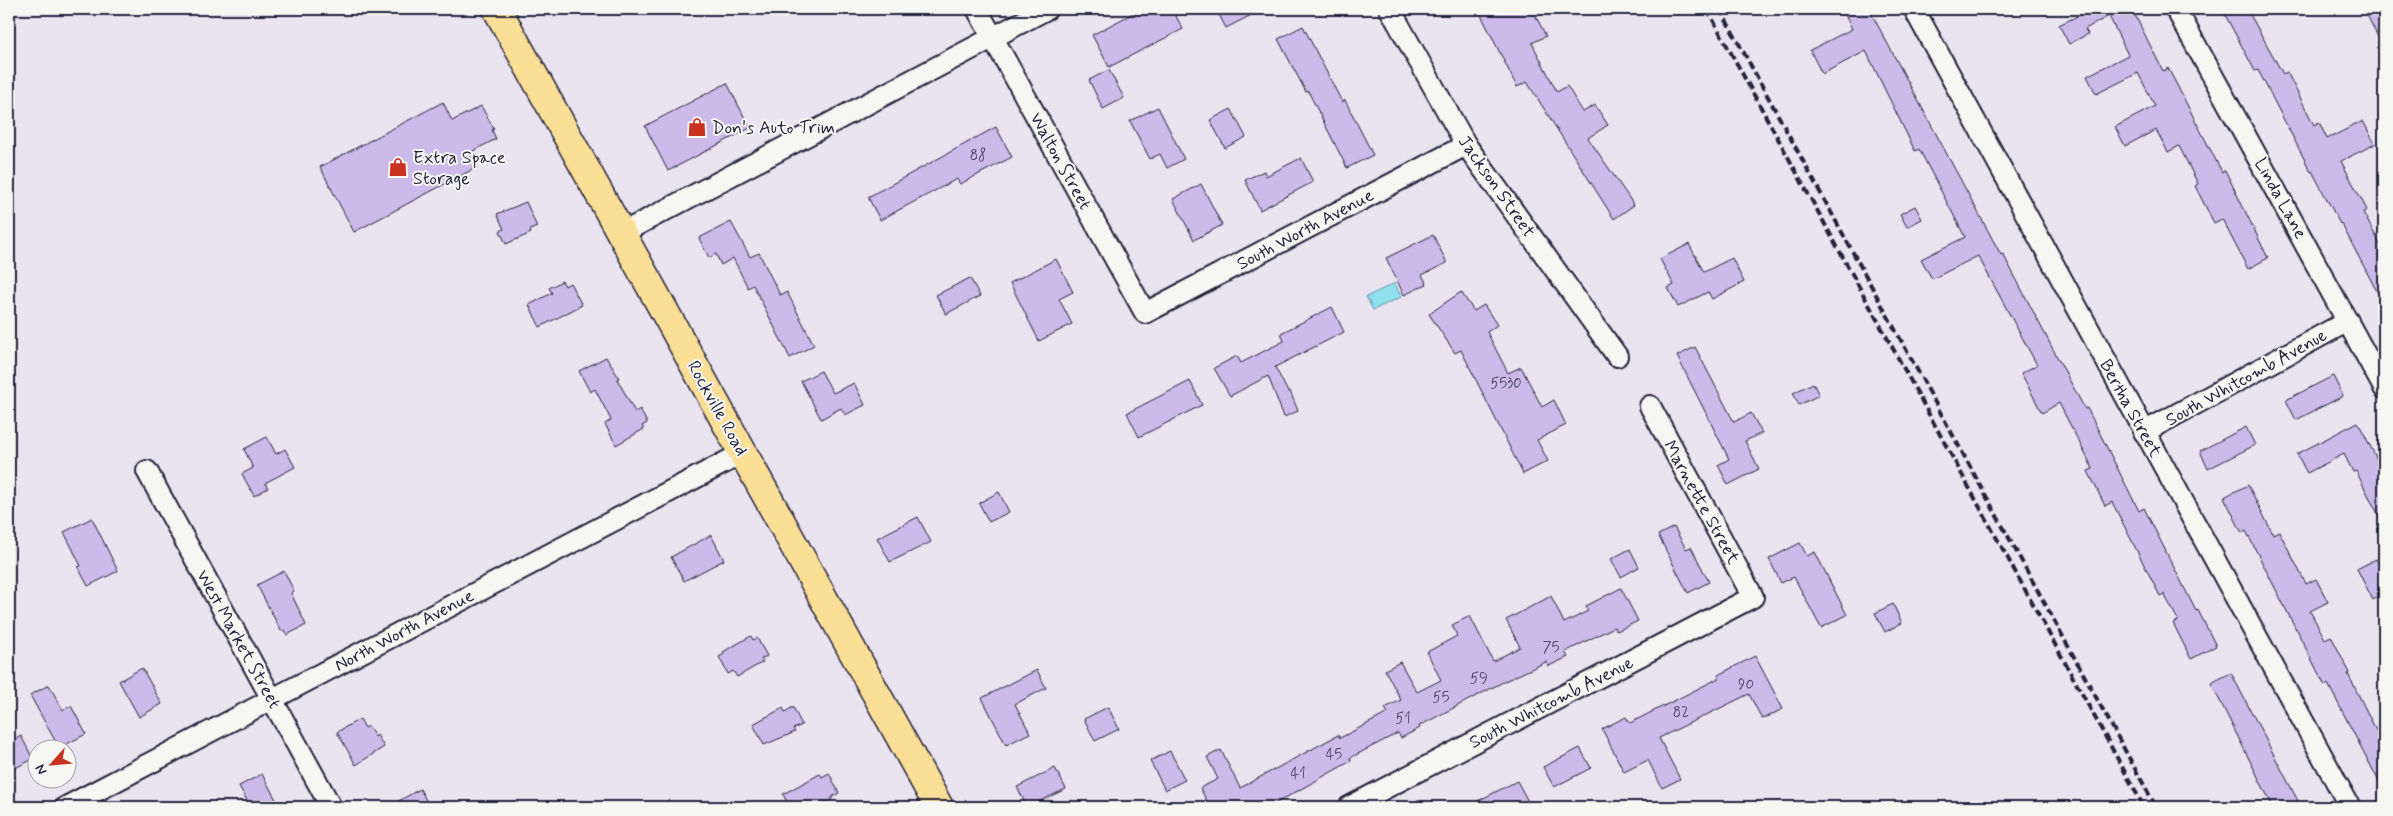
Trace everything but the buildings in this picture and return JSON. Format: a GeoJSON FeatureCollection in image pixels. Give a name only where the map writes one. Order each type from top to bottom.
{"type":"FeatureCollection","features":[{"type":"Feature","properties":{"kind":"main road","name":"Rockville Road"},"geometry":{"type":"LineString","coordinates":[[497,9],[939,807]]}},
{"type":"Feature","properties":{"kind":"street","name":"Walton Street"},"geometry":{"type":"LineString","coordinates":[[977,9],[1144,313]]}},
{"type":"Feature","properties":{"kind":"street"},"geometry":{"type":"LineString","coordinates":[[620,234],[1047,9]]}},
{"type":"Feature","properties":{"kind":"street","name":"Jackson Street"},"geometry":{"type":"LineString","coordinates":[[1390,9],[1466,145],[1617,356]]}},
{"type":"Feature","properties":{"kind":"street","name":"Bertha Street"},"geometry":{"type":"LineString","coordinates":[[1914,9],[2350,807]]}},
{"type":"Feature","properties":{"kind":"street","name":"Linda Lane"},"geometry":{"type":"LineString","coordinates":[[2176,9],[2384,388]]}},
{"type":"Feature","properties":{"kind":"street","name":"South Worth Avenue"},"geometry":{"type":"LineString","coordinates":[[1144,313],[1466,145]]}},
{"type":"Feature","properties":{"kind":"street","name":"South Whitcomb Avenue"},"geometry":{"type":"LineString","coordinates":[[2144,432],[2348,321]]}},
{"type":"Feature","properties":{"kind":"street","name":"Marnette Street"},"geometry":{"type":"LineString","coordinates":[[1650,406],[1753,597]]}},
{"type":"Feature","properties":{"kind":"street","name":"North Worth Avenue"},"geometry":{"type":"LineString","coordinates":[[66,807],[742,453]]}},
{"type":"Feature","properties":{"kind":"street","name":"West Market Street"},"geometry":{"type":"LineString","coordinates":[[147,471],[331,807]]}},
{"type":"Feature","properties":{"kind":"street","name":"South Whitcomb Avenue"},"geometry":{"type":"LineString","coordinates":[[1348,807],[1753,597]]}},
{"type":"Feature","properties":{"kind":"water"},"geometry":{"type":"Polygon","coordinates":[[[1395,283],[1401,297],[1373,310],[1366,297],[1395,283]]]}},
{"type":"Feature","properties":{"kind":"railway"},"geometry":{"type":"LineString","coordinates":[[1707,9],[2144,807]]}},
{"type":"Feature","properties":{"kind":"railway"},"geometry":{"type":"LineString","coordinates":[[1720,9],[2156,807]]}},
{"type":"Feature","properties":{"kind":"place","name":"Don's Auto Trim"},"geometry":{"type":"Point","coordinates":[697,127]}},
{"type":"Feature","properties":{"kind":"place","name":"Extra Space Storage"},"geometry":{"type":"Point","coordinates":[398,167]}}]}
